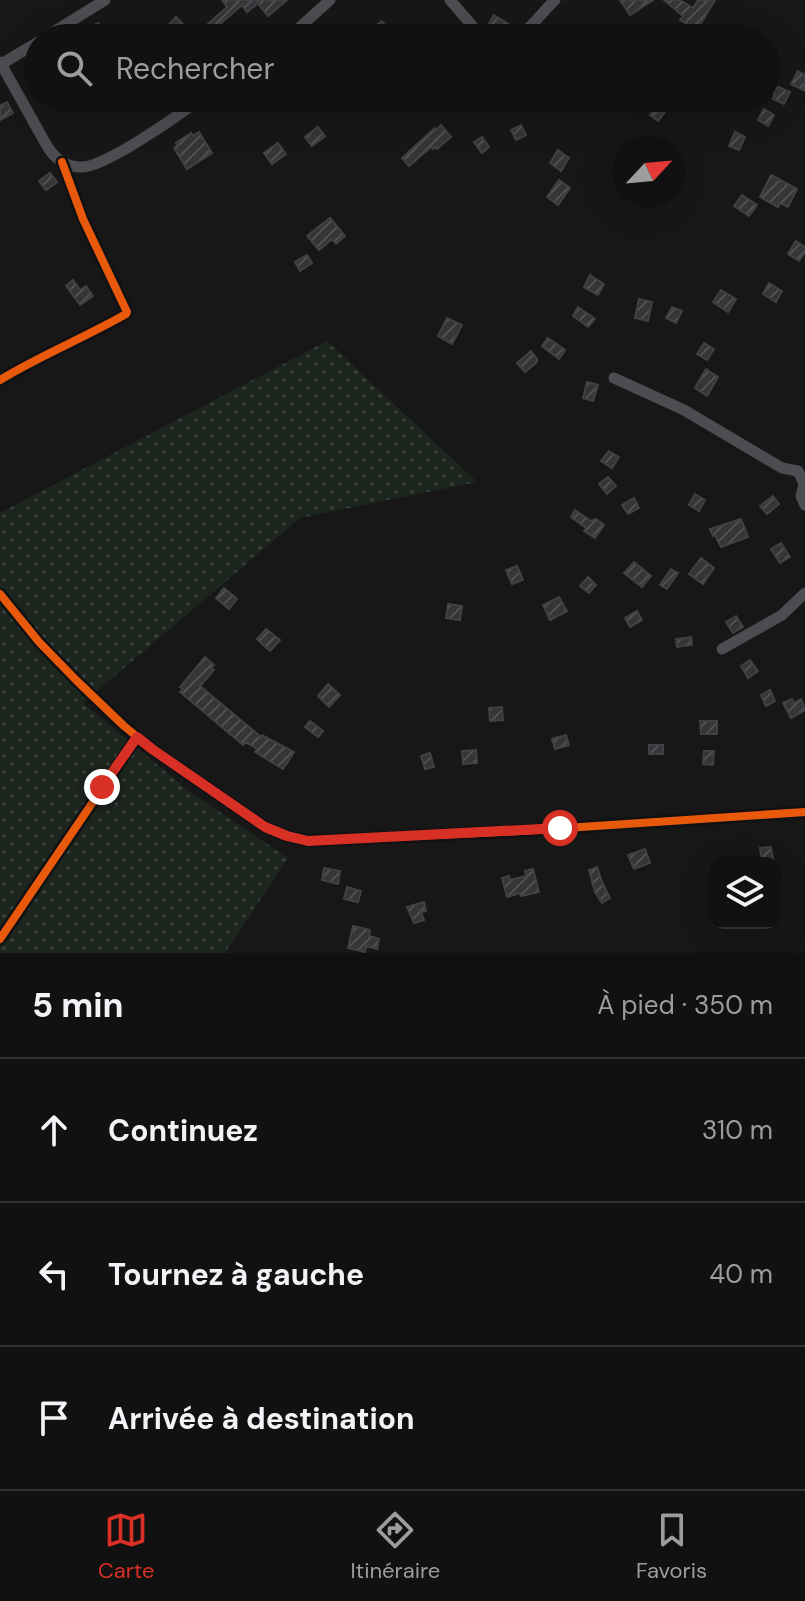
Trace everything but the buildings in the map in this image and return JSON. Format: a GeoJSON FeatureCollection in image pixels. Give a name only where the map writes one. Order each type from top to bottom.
{"type":"FeatureCollection","features":[{"type":"Feature","properties":{"kind":"street"},"geometry":{"type":"LineString","coordinates":[[66,24],[105,0]]}},
{"type":"Feature","properties":{"kind":"street"},"geometry":{"type":"LineString","coordinates":[[303,24],[330,0]]}},
{"type":"Feature","properties":{"kind":"street"},"geometry":{"type":"LineString","coordinates":[[450,0],[471,24]]}},
{"type":"Feature","properties":{"kind":"street"},"geometry":{"type":"LineString","coordinates":[[533,24],[555,0]]}},
{"type":"Feature","properties":{"kind":"street"},"geometry":{"type":"LineString","coordinates":[[24,50],[0,64],[24,106]]}},
{"type":"Feature","properties":{"kind":"street"},"geometry":{"type":"LineString","coordinates":[[28,112],[54,157],[82,167],[109,158],[180,112]]}},
{"type":"Feature","properties":{"kind":"street"},"geometry":{"type":"LineString","coordinates":[[0,380],[64,344],[91,334],[127,312],[83,219],[62,162]]}},
{"type":"Feature","properties":{"kind":"street"},"geometry":{"type":"LineString","coordinates":[[614,378],[684,410],[782,468],[798,471],[804,484],[801,496],[805,505]]}},
{"type":"Feature","properties":{"kind":"street"},"geometry":{"type":"LineString","coordinates":[[722,649],[782,615],[805,593]]}},
{"type":"Feature","properties":{"kind":"street"},"geometry":{"type":"LineString","coordinates":[[0,594],[39,642],[137,737],[265,827],[287,836],[308,841],[521,831],[805,812]]}},
{"type":"Feature","properties":{"kind":"street"},"geometry":{"type":"LineString","coordinates":[[0,939],[137,737]]}},
{"type":"Feature","properties":{"kind":"shaded area"},"geometry":{"type":"Polygon","coordinates":[[[327,341],[477,482],[300,518],[83,703],[189,791],[288,858],[225,953],[0,953],[0,513],[327,341]]]}},
{"type":"Feature","properties":{"kind":"cycle path"},"geometry":{"type":"LineString","coordinates":[[0,380],[127,312],[83,219],[62,162]]}},
{"type":"Feature","properties":{"kind":"cycle path"},"geometry":{"type":"LineString","coordinates":[[0,594],[39,642],[124,726],[265,827],[287,836],[308,841],[521,831],[805,812]]}},
{"type":"Feature","properties":{"kind":"cycle path"},"geometry":{"type":"LineString","coordinates":[[0,939],[137,737]]}},
{"type":"Feature","properties":{"kind":"route"},"geometry":{"type":"LineString","coordinates":[[102,787],[137,737],[265,827],[308,841],[560,828]]}}]}
